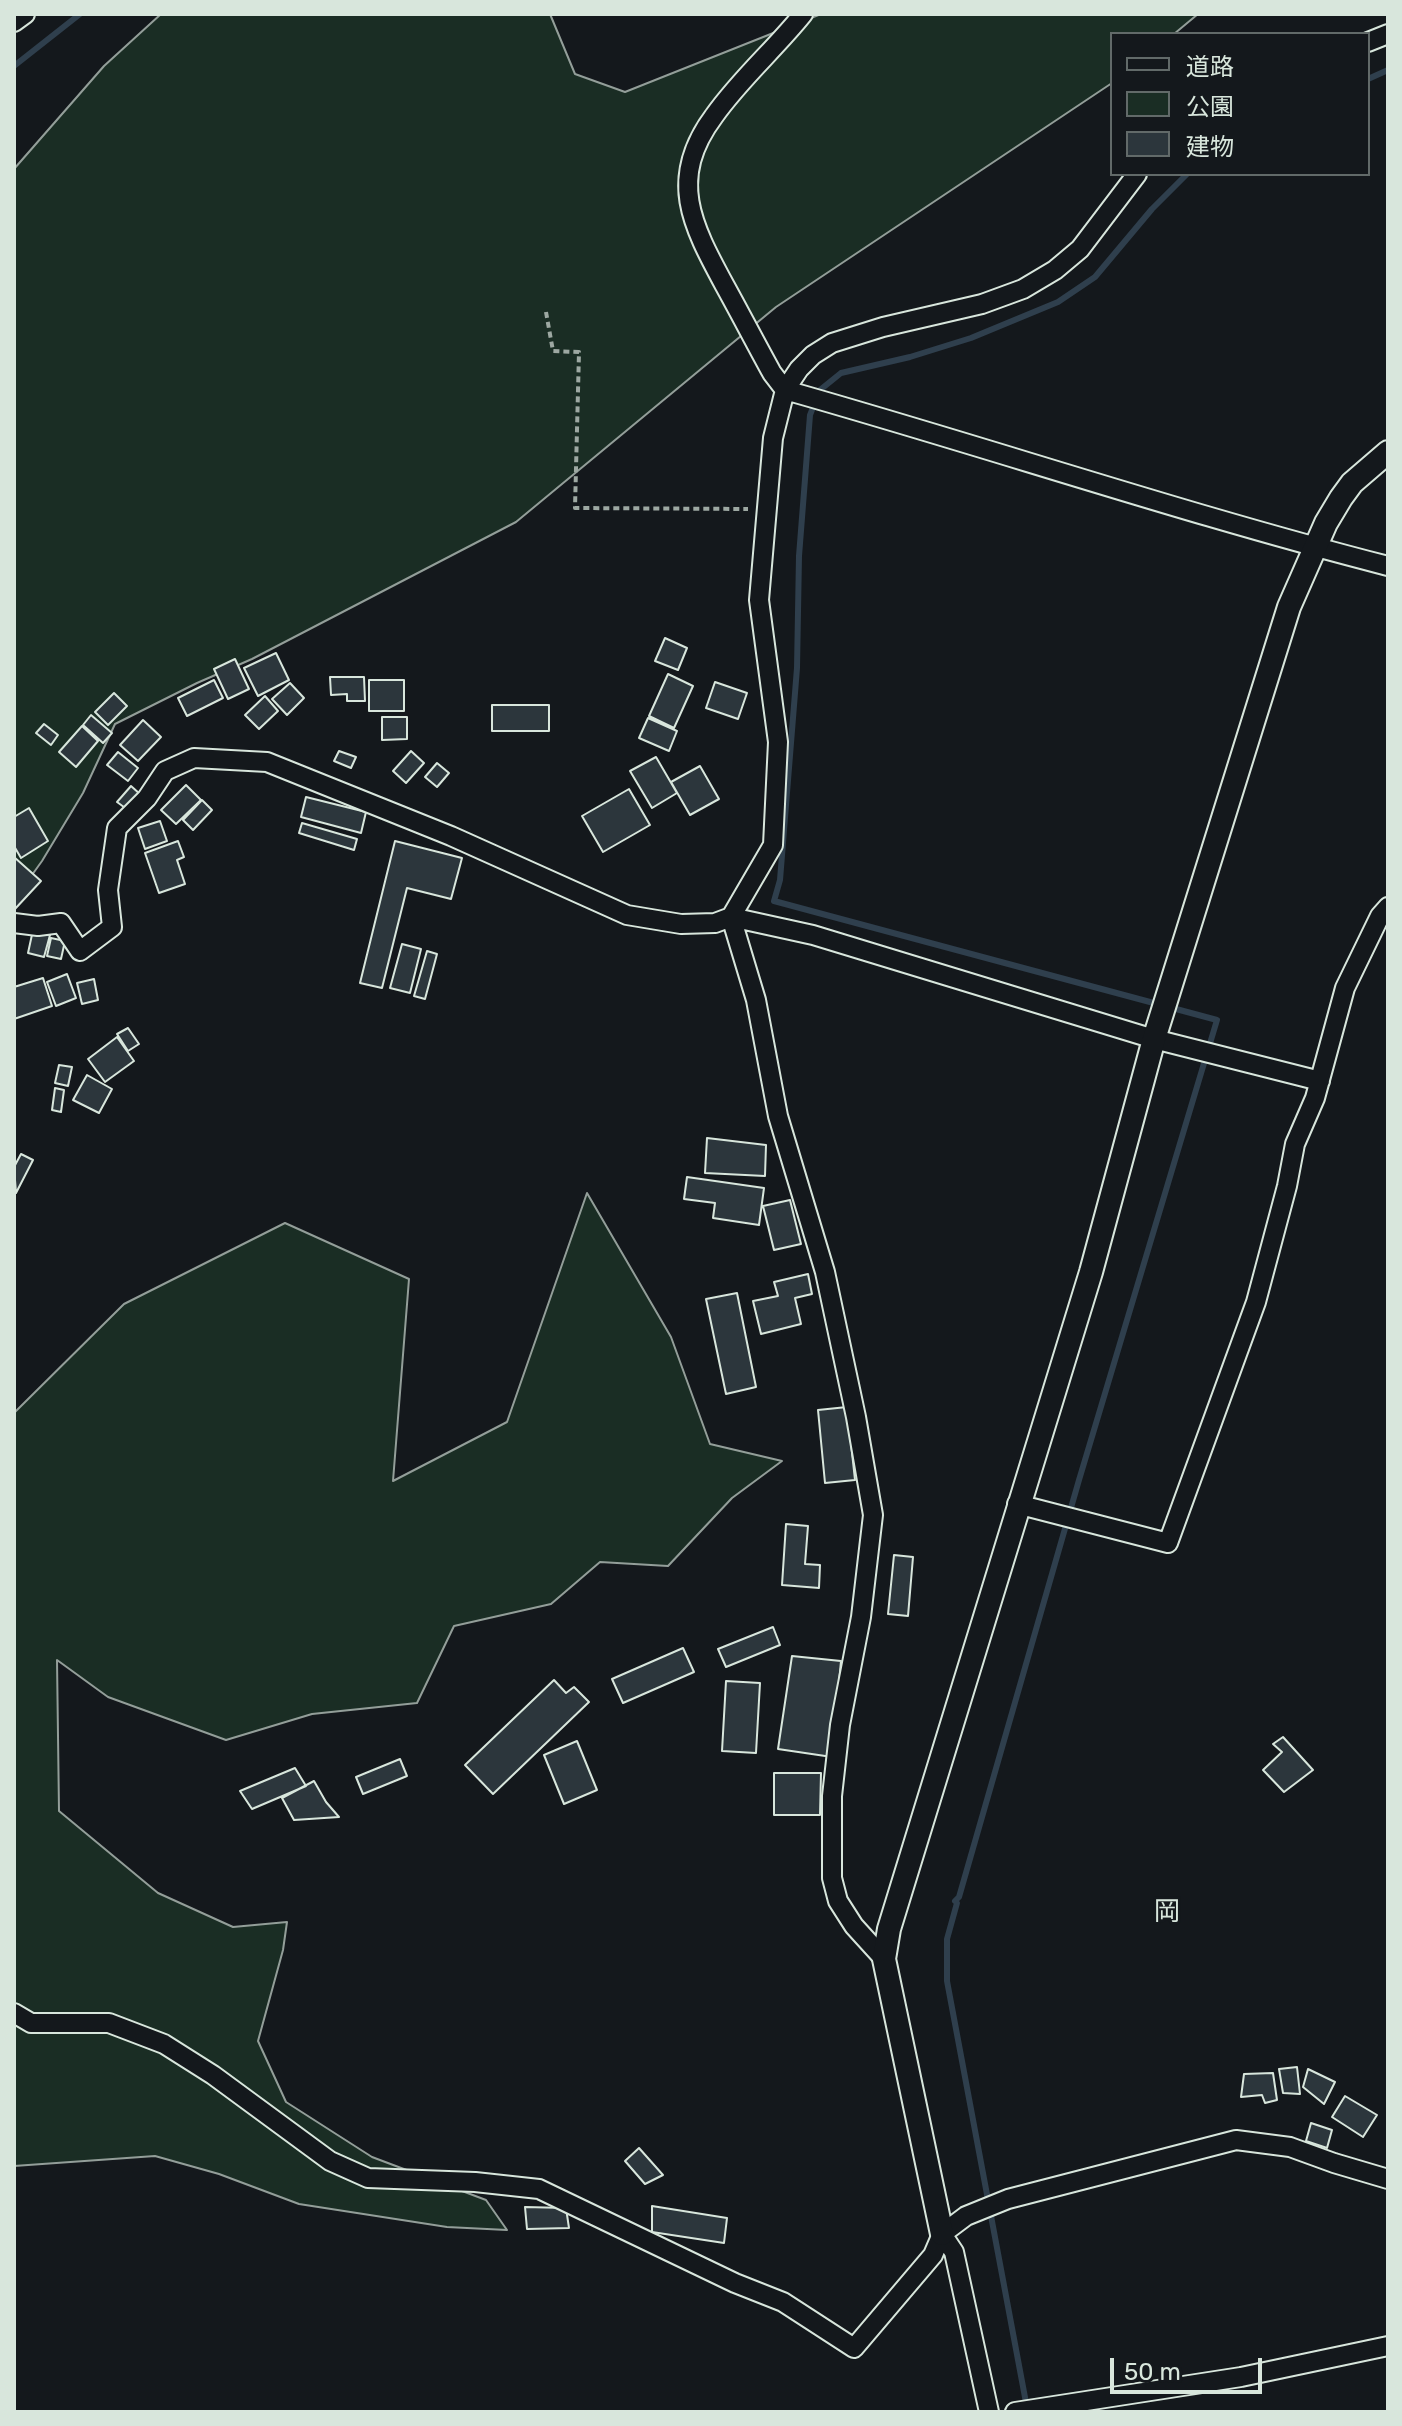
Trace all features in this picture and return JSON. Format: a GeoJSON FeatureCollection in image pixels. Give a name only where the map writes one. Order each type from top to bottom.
{"type":"FeatureCollection","features":[{"type":"Feature","properties":{"kind":"street"},"geometry":{"type":"LineString","coordinates":[[14,22],[25,14]]}},
{"type":"Feature","properties":{"kind":"street"},"geometry":{"type":"LineString","coordinates":[[803,14],[713,116],[694,148],[687,183],[688,207],[704,247],[772,373],[785,390],[1388,566]]}},
{"type":"Feature","properties":{"kind":"street"},"geometry":{"type":"LineString","coordinates":[[884,1959],[854,1926],[838,1901],[832,1878],[832,1796],[861,1617],[873,1515],[825,1272],[778,1116],[756,1000],[731,917],[773,845],[778,742],[759,600],[773,438],[785,390],[813,355],[832,343],[883,327],[982,304],[1023,289],[1080,249],[1135,176]]}},
{"type":"Feature","properties":{"kind":"street"},"geometry":{"type":"LineString","coordinates":[[989,2412],[954,2252],[942,2234],[884,1959],[889,1929],[1017,1504],[1091,1272],[1154,1039],[1289,607],[1326,523],[1352,483],[1388,452]]}},
{"type":"Feature","properties":{"kind":"street"},"geometry":{"type":"LineString","coordinates":[[14,923],[38,926],[61,923],[80,951],[112,927],[108,890],[117,828],[147,798],[165,771],[194,758],[267,762],[451,836],[627,915],[681,924],[715,923],[731,917],[813,935],[1154,1039],[1320,1081]]}},
{"type":"Feature","properties":{"kind":"street"},"geometry":{"type":"LineString","coordinates":[[1017,1504],[1168,1543],[1256,1302],[1295,1144],[1320,1081],[1345,988],[1380,916],[1388,907]]}},
{"type":"Feature","properties":{"kind":"street"},"geometry":{"type":"LineString","coordinates":[[14,2013],[31,2023],[109,2023],[164,2044],[213,2075],[330,2161],[368,2178],[475,2182],[539,2189],[735,2283],[783,2302],[854,2348],[933,2255],[942,2234],[966,2216],[1008,2199],[1236,2140],[1290,2147],[1388,2179]]}},
{"type":"Feature","properties":{"kind":"street"},"geometry":{"type":"LineString","coordinates":[[1015,2412],[1241,2377],[1388,2346]]}},
{"type":"Feature","properties":{"kind":"path"},"geometry":{"type":"LineString","coordinates":[[546,312],[553,351],[579,352],[575,508],[767,509]]}},
{"type":"Feature","properties":{"kind":"green space"},"geometry":{"type":"Polygon","coordinates":[[[161,14],[550,14],[575,74],[625,92],[821,14],[1198,14],[1176,32],[1110,32],[1110,84],[776,307],[516,522],[252,659],[115,724],[83,793],[14,900],[14,169],[104,66],[161,14]]]}},
{"type":"Feature","properties":{"kind":"green space"},"geometry":{"type":"Polygon","coordinates":[[[587,1193],[671,1337],[710,1444],[782,1461],[732,1498],[668,1566],[600,1562],[551,1604],[454,1626],[417,1703],[312,1714],[226,1740],[108,1697],[57,1660],[59,1811],[158,1893],[233,1927],[287,1922],[283,1950],[258,2041],[286,2102],[372,2157],[486,2200],[507,2230],[447,2227],[299,2204],[219,2174],[155,2156],[14,2166],[14,1413],[124,1304],[285,1223],[409,1279],[393,1481],[507,1422],[587,1193]]]}},
{"type":"Feature","properties":{"kind":"building"},"geometry":{"type":"Polygon","coordinates":[[[665,638],[687,648],[678,670],[655,661],[665,638]]]}},
{"type":"Feature","properties":{"kind":"building"},"geometry":{"type":"Polygon","coordinates":[[[276,653],[289,680],[258,696],[244,668],[276,653]]]}},
{"type":"Feature","properties":{"kind":"building"},"geometry":{"type":"Polygon","coordinates":[[[235,659],[249,689],[228,699],[214,669],[235,659]]]}},
{"type":"Feature","properties":{"kind":"building"},"geometry":{"type":"Polygon","coordinates":[[[668,674],[693,686],[674,728],[649,716],[668,674]]]}},
{"type":"Feature","properties":{"kind":"building"},"geometry":{"type":"Polygon","coordinates":[[[330,677],[364,677],[365,701],[347,701],[347,694],[331,695],[330,677]]]}},
{"type":"Feature","properties":{"kind":"building"},"geometry":{"type":"Polygon","coordinates":[[[214,680],[223,698],[187,716],[178,698],[214,680]]]}},
{"type":"Feature","properties":{"kind":"building"},"geometry":{"type":"Polygon","coordinates":[[[369,680],[404,680],[404,711],[369,711],[369,680]]]}},
{"type":"Feature","properties":{"kind":"building"},"geometry":{"type":"Polygon","coordinates":[[[715,682],[747,693],[738,719],[706,708],[715,682]]]}},
{"type":"Feature","properties":{"kind":"building"},"geometry":{"type":"Polygon","coordinates":[[[290,683],[304,698],[287,715],[272,699],[290,683]]]}},
{"type":"Feature","properties":{"kind":"building"},"geometry":{"type":"Polygon","coordinates":[[[114,693],[127,706],[108,725],[95,712],[114,693]]]}},
{"type":"Feature","properties":{"kind":"building"},"geometry":{"type":"Polygon","coordinates":[[[265,696],[278,711],[259,729],[245,715],[265,696]]]}},
{"type":"Feature","properties":{"kind":"building"},"geometry":{"type":"Polygon","coordinates":[[[492,705],[549,705],[549,731],[492,731],[492,705]]]}},
{"type":"Feature","properties":{"kind":"building"},"geometry":{"type":"Polygon","coordinates":[[[91,715],[112,733],[103,743],[83,725],[91,715]]]}},
{"type":"Feature","properties":{"kind":"building"},"geometry":{"type":"Polygon","coordinates":[[[382,717],[407,717],[407,739],[382,740],[382,717]]]}},
{"type":"Feature","properties":{"kind":"building"},"geometry":{"type":"Polygon","coordinates":[[[648,718],[677,731],[669,751],[639,738],[648,718]]]}},
{"type":"Feature","properties":{"kind":"building"},"geometry":{"type":"Polygon","coordinates":[[[143,720],[161,737],[138,761],[120,745],[143,720]]]}},
{"type":"Feature","properties":{"kind":"building"},"geometry":{"type":"Polygon","coordinates":[[[44,724],[58,735],[51,745],[36,733],[44,724]]]}},
{"type":"Feature","properties":{"kind":"building"},"geometry":{"type":"Polygon","coordinates":[[[82,726],[98,741],[76,767],[59,752],[82,726]]]}},
{"type":"Feature","properties":{"kind":"building"},"geometry":{"type":"Polygon","coordinates":[[[339,751],[356,757],[351,768],[334,761],[339,751]]]}},
{"type":"Feature","properties":{"kind":"building"},"geometry":{"type":"Polygon","coordinates":[[[411,751],[424,763],[406,783],[393,771],[411,751]]]}},
{"type":"Feature","properties":{"kind":"building"},"geometry":{"type":"Polygon","coordinates":[[[118,752],[138,768],[128,781],[107,765],[118,752]]]}},
{"type":"Feature","properties":{"kind":"building"},"geometry":{"type":"Polygon","coordinates":[[[656,757],[677,793],[652,808],[630,771],[656,757]]]}},
{"type":"Feature","properties":{"kind":"building"},"geometry":{"type":"Polygon","coordinates":[[[437,763],[449,773],[437,787],[425,777],[437,763]]]}},
{"type":"Feature","properties":{"kind":"building"},"geometry":{"type":"Polygon","coordinates":[[[700,766],[719,799],[690,815],[671,782],[700,766]]]}},
{"type":"Feature","properties":{"kind":"building"},"geometry":{"type":"Polygon","coordinates":[[[186,785],[201,800],[176,824],[161,810],[186,785]]]}},
{"type":"Feature","properties":{"kind":"building"},"geometry":{"type":"Polygon","coordinates":[[[131,786],[141,795],[128,810],[117,802],[131,786]]]}},
{"type":"Feature","properties":{"kind":"building"},"geometry":{"type":"Polygon","coordinates":[[[629,789],[650,825],[603,852],[582,816],[629,789]]]}},
{"type":"Feature","properties":{"kind":"building"},"geometry":{"type":"Polygon","coordinates":[[[306,797],[366,812],[361,833],[301,817],[306,797]]]}},
{"type":"Feature","properties":{"kind":"building"},"geometry":{"type":"Polygon","coordinates":[[[202,800],[212,810],[193,830],[183,820],[202,800]]]}},
{"type":"Feature","properties":{"kind":"building"},"geometry":{"type":"Polygon","coordinates":[[[29,808],[48,841],[21,858],[14,846],[14,817],[29,808]]]}},
{"type":"Feature","properties":{"kind":"building"},"geometry":{"type":"Polygon","coordinates":[[[160,821],[167,841],[145,849],[138,828],[160,821]]]}},
{"type":"Feature","properties":{"kind":"building"},"geometry":{"type":"Polygon","coordinates":[[[302,823],[357,839],[354,850],[299,833],[302,823]]]}},
{"type":"Feature","properties":{"kind":"building"},"geometry":{"type":"Polygon","coordinates":[[[178,841],[184,857],[177,860],[185,884],[159,893],[145,853],[178,841]]]}},
{"type":"Feature","properties":{"kind":"building"},"geometry":{"type":"Polygon","coordinates":[[[395,841],[462,858],[451,899],[407,888],[382,988],[360,983],[395,841]]]}},
{"type":"Feature","properties":{"kind":"building"},"geometry":{"type":"Polygon","coordinates":[[[14,857],[41,881],[14,910],[14,857]]]}},
{"type":"Feature","properties":{"kind":"building"},"geometry":{"type":"Polygon","coordinates":[[[33,930],[50,935],[44,957],[28,953],[33,930]]]}},
{"type":"Feature","properties":{"kind":"building"},"geometry":{"type":"Polygon","coordinates":[[[51,938],[65,941],[61,959],[47,956],[51,938]]]}},
{"type":"Feature","properties":{"kind":"building"},"geometry":{"type":"Polygon","coordinates":[[[402,944],[421,949],[410,993],[390,988],[402,944]]]}},
{"type":"Feature","properties":{"kind":"building"},"geometry":{"type":"Polygon","coordinates":[[[427,951],[437,954],[425,999],[414,996],[427,951]]]}},
{"type":"Feature","properties":{"kind":"building"},"geometry":{"type":"Polygon","coordinates":[[[67,974],[76,998],[56,1006],[47,982],[67,974]]]}},
{"type":"Feature","properties":{"kind":"building"},"geometry":{"type":"Polygon","coordinates":[[[43,978],[52,1006],[14,1019],[14,987],[43,978]]]}},
{"type":"Feature","properties":{"kind":"building"},"geometry":{"type":"Polygon","coordinates":[[[94,979],[98,1000],[82,1004],[77,983],[94,979]]]}},
{"type":"Feature","properties":{"kind":"building"},"geometry":{"type":"Polygon","coordinates":[[[128,1028],[139,1044],[128,1051],[117,1034],[128,1028]]]}},
{"type":"Feature","properties":{"kind":"building"},"geometry":{"type":"Polygon","coordinates":[[[117,1037],[134,1061],[105,1082],[88,1059],[117,1037]]]}},
{"type":"Feature","properties":{"kind":"building"},"geometry":{"type":"Polygon","coordinates":[[[59,1065],[72,1067],[68,1086],[55,1083],[59,1065]]]}},
{"type":"Feature","properties":{"kind":"building"},"geometry":{"type":"Polygon","coordinates":[[[87,1075],[112,1089],[99,1113],[73,1100],[87,1075]]]}},
{"type":"Feature","properties":{"kind":"building"},"geometry":{"type":"Polygon","coordinates":[[[55,1088],[64,1090],[61,1112],[52,1110],[55,1088]]]}},
{"type":"Feature","properties":{"kind":"building"},"geometry":{"type":"Polygon","coordinates":[[[707,1138],[766,1145],[765,1176],[705,1173],[707,1138]]]}},
{"type":"Feature","properties":{"kind":"building"},"geometry":{"type":"Polygon","coordinates":[[[21,1154],[33,1160],[16,1193],[14,1167],[21,1154]]]}},
{"type":"Feature","properties":{"kind":"building"},"geometry":{"type":"Polygon","coordinates":[[[687,1177],[764,1188],[759,1225],[713,1218],[715,1203],[684,1199],[687,1177]]]}},
{"type":"Feature","properties":{"kind":"building"},"geometry":{"type":"Polygon","coordinates":[[[790,1200],[801,1244],[774,1250],[763,1206],[790,1200]]]}},
{"type":"Feature","properties":{"kind":"building"},"geometry":{"type":"Polygon","coordinates":[[[808,1274],[812,1294],[795,1298],[801,1324],[761,1334],[753,1301],[778,1296],[774,1282],[808,1274]]]}},
{"type":"Feature","properties":{"kind":"building"},"geometry":{"type":"Polygon","coordinates":[[[737,1293],[756,1387],[726,1394],[706,1299],[737,1293]]]}},
{"type":"Feature","properties":{"kind":"building"},"geometry":{"type":"Polygon","coordinates":[[[847,1407],[855,1480],[825,1483],[818,1410],[847,1407]]]}},
{"type":"Feature","properties":{"kind":"building"},"geometry":{"type":"Polygon","coordinates":[[[786,1524],[808,1526],[805,1564],[820,1565],[819,1588],[782,1585],[786,1524]]]}},
{"type":"Feature","properties":{"kind":"building"},"geometry":{"type":"Polygon","coordinates":[[[894,1555],[913,1557],[908,1616],[888,1614],[894,1555]]]}},
{"type":"Feature","properties":{"kind":"building"},"geometry":{"type":"Polygon","coordinates":[[[773,1627],[780,1645],[726,1667],[718,1649],[773,1627]]]}},
{"type":"Feature","properties":{"kind":"building"},"geometry":{"type":"Polygon","coordinates":[[[683,1648],[694,1672],[623,1703],[612,1679],[683,1648]]]}},
{"type":"Feature","properties":{"kind":"building"},"geometry":{"type":"Polygon","coordinates":[[[792,1656],[841,1661],[832,1757],[778,1749],[792,1656]]]}},
{"type":"Feature","properties":{"kind":"building"},"geometry":{"type":"Polygon","coordinates":[[[554,1680],[566,1693],[574,1687],[589,1702],[493,1794],[465,1765],[554,1680]]]}},
{"type":"Feature","properties":{"kind":"building"},"geometry":{"type":"Polygon","coordinates":[[[726,1681],[760,1683],[756,1753],[722,1751],[726,1681]]]}},
{"type":"Feature","properties":{"kind":"building"},"geometry":{"type":"Polygon","coordinates":[[[1283,1737],[1313,1770],[1284,1792],[1263,1770],[1282,1752],[1273,1744],[1283,1737]]]}},
{"type":"Feature","properties":{"kind":"building"},"geometry":{"type":"Polygon","coordinates":[[[577,1741],[597,1790],[564,1804],[544,1755],[577,1741]]]}},
{"type":"Feature","properties":{"kind":"building"},"geometry":{"type":"Polygon","coordinates":[[[400,1759],[407,1776],[363,1794],[356,1777],[400,1759]]]}},
{"type":"Feature","properties":{"kind":"building"},"geometry":{"type":"Polygon","coordinates":[[[295,1768],[306,1786],[252,1809],[240,1791],[295,1768]]]}},
{"type":"Feature","properties":{"kind":"building"},"geometry":{"type":"Polygon","coordinates":[[[774,1773],[821,1773],[820,1815],[774,1815],[774,1773]]]}},
{"type":"Feature","properties":{"kind":"building"},"geometry":{"type":"Polygon","coordinates":[[[314,1781],[339,1817],[294,1820],[282,1798],[314,1781]]]}},
{"type":"Feature","properties":{"kind":"building"},"geometry":{"type":"Polygon","coordinates":[[[1297,2067],[1300,2094],[1283,2093],[1279,2069],[1297,2067]]]}},
{"type":"Feature","properties":{"kind":"building"},"geometry":{"type":"Polygon","coordinates":[[[1308,2069],[1335,2082],[1324,2104],[1303,2087],[1308,2069]]]}},
{"type":"Feature","properties":{"kind":"building"},"geometry":{"type":"Polygon","coordinates":[[[1273,2073],[1277,2100],[1265,2103],[1262,2095],[1241,2097],[1244,2074],[1273,2073]]]}},
{"type":"Feature","properties":{"kind":"building"},"geometry":{"type":"Polygon","coordinates":[[[1345,2096],[1377,2115],[1363,2137],[1332,2117],[1345,2096]]]}},
{"type":"Feature","properties":{"kind":"building"},"geometry":{"type":"Polygon","coordinates":[[[1311,2123],[1332,2130],[1327,2148],[1306,2141],[1311,2123]]]}},
{"type":"Feature","properties":{"kind":"building"},"geometry":{"type":"Polygon","coordinates":[[[639,2148],[663,2175],[645,2184],[625,2161],[639,2148]]]}},
{"type":"Feature","properties":{"kind":"building"},"geometry":{"type":"Polygon","coordinates":[[[652,2206],[727,2218],[724,2243],[652,2232],[652,2206]]]}},
{"type":"Feature","properties":{"kind":"building"},"geometry":{"type":"Polygon","coordinates":[[[525,2207],[566,2208],[569,2228],[527,2229],[525,2207]]]}},
{"type":"Feature","properties":{"kind":"waterway"},"geometry":{"type":"LineString","coordinates":[[14,66],[80,14]]}},
{"type":"Feature","properties":{"kind":"waterway"},"geometry":{"type":"LineString","coordinates":[[1370,78],[1388,70]]}},
{"type":"Feature","properties":{"kind":"waterway"},"geometry":{"type":"LineString","coordinates":[[1027,2408],[947,1981],[947,1939],[955,1901],[959,1897],[1079,1480],[1217,1020],[774,901],[780,880],[797,668],[799,556],[810,415],[820,390],[841,373],[910,357],[971,338],[1058,302],[1095,277],[1152,209],[1185,176]]}},
{"type":"Feature","properties":{"kind":"district","name":"岡"},"geometry":{"type":"Point","coordinates":[1167,1912]}}]}
